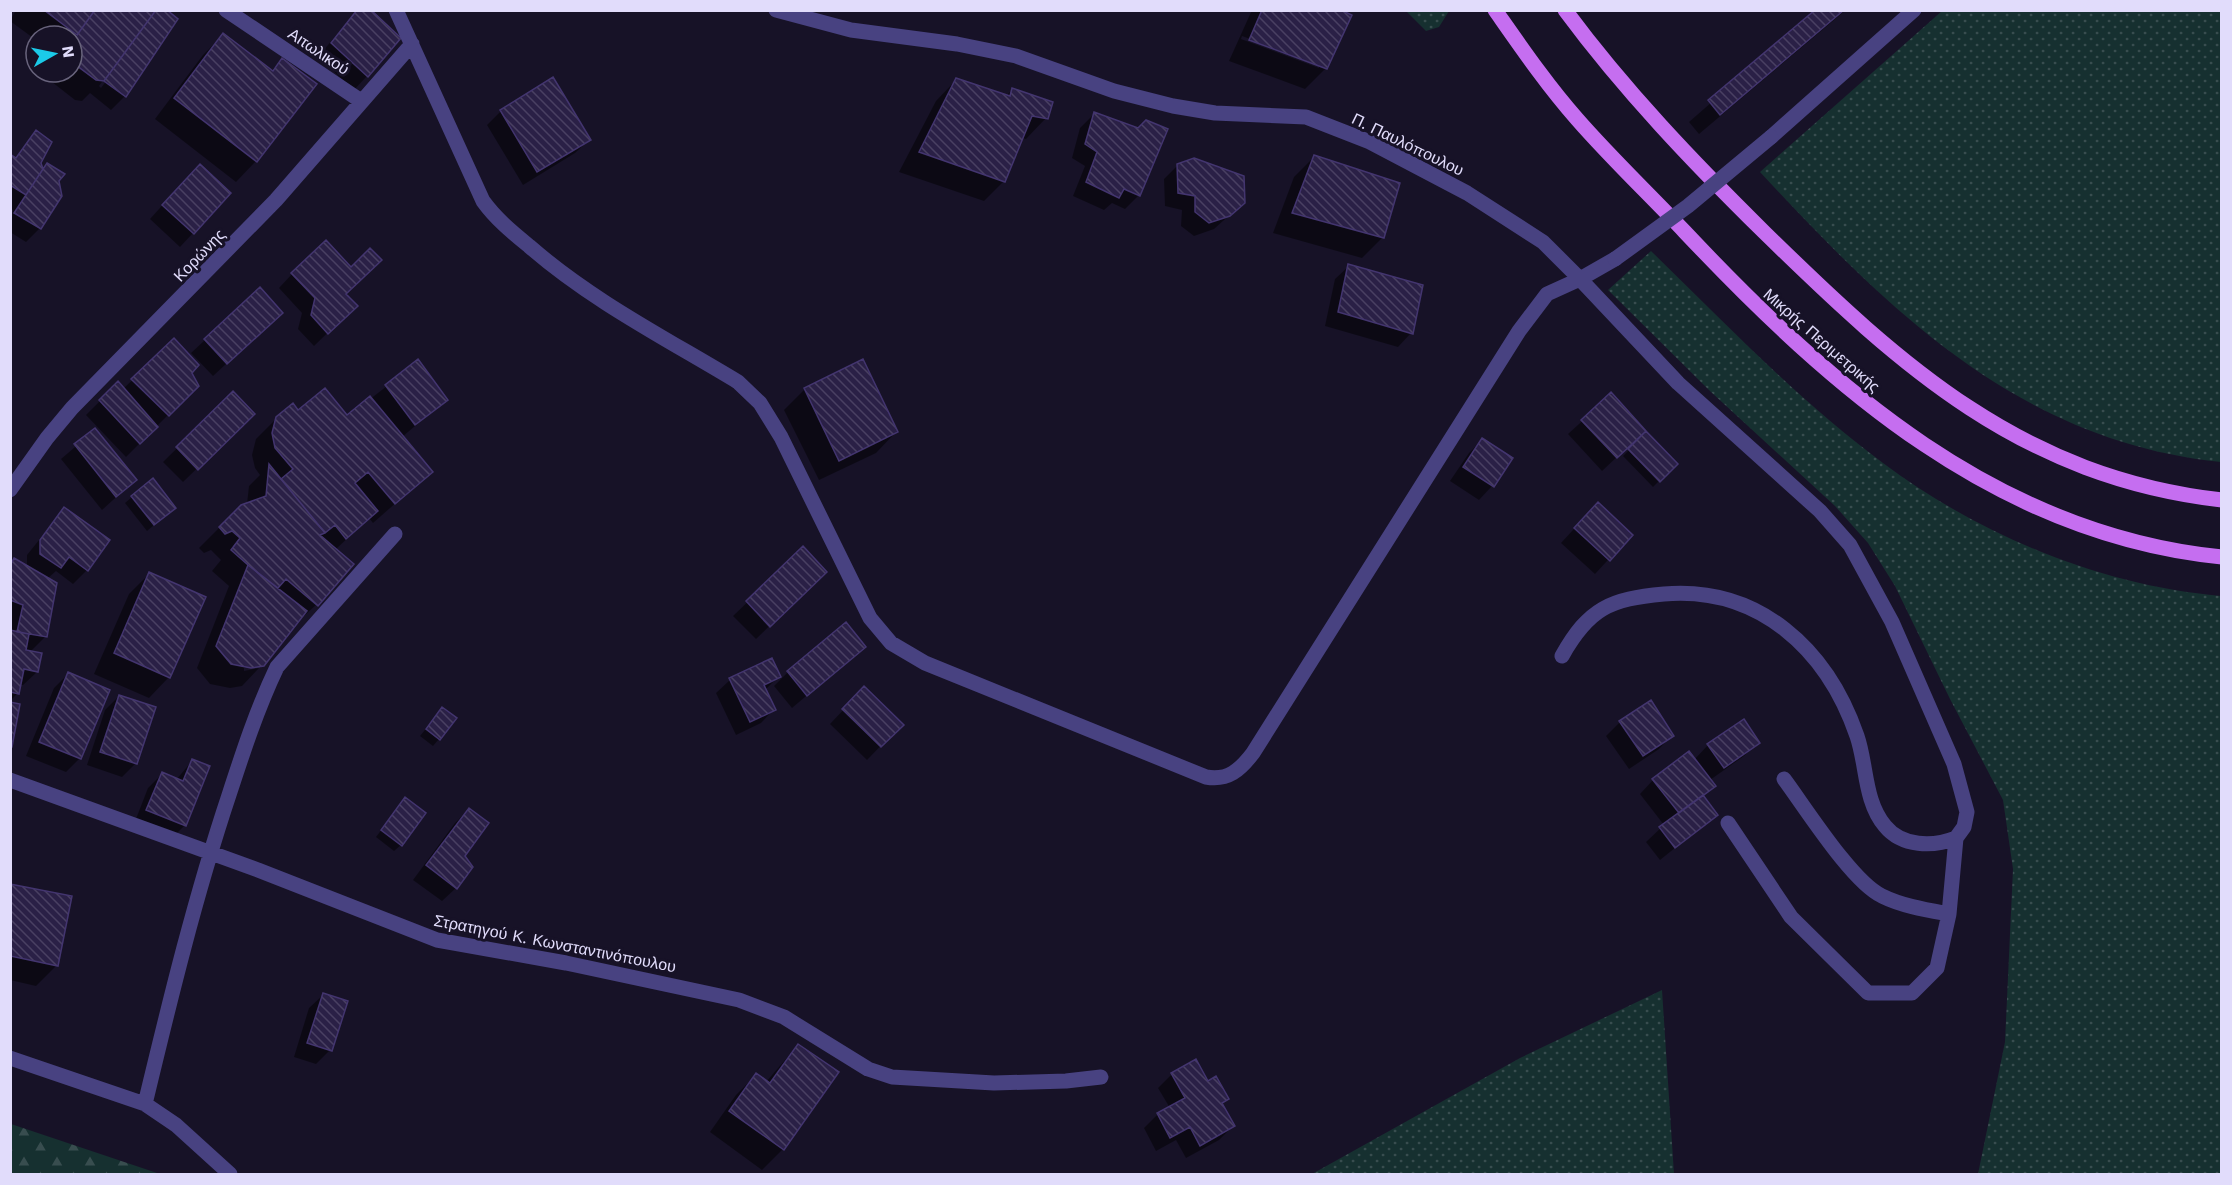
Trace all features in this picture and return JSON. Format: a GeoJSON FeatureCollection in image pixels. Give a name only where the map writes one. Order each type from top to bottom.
{"type":"FeatureCollection","features":[{"type":"Feature","properties":{"kind":"main road","name":"Μικρής Περιμετρικής"},"geometry":{"type":"LineString","coordinates":[[1495,10],[1576,118],[1623,168],[1757,308],[1840,383],[1870,406],[1965,471],[2018,500],[2111,536],[2165,550],[2222,557]]}},
{"type":"Feature","properties":{"kind":"main road"},"geometry":{"type":"LineString","coordinates":[[1565,10],[1647,111],[1693,161],[1822,289],[1926,380],[1990,423],[2061,457],[2146,487],[2222,500]]}},
{"type":"Feature","properties":{"kind":"street","name":"Αιτωλικού"},"geometry":{"type":"LineString","coordinates":[[226,10],[362,101]]}},
{"type":"Feature","properties":{"kind":"street"},"geometry":{"type":"LineString","coordinates":[[396,10],[483,201],[492,213],[571,279],[627,317],[738,382],[760,403],[781,437],[864,607],[878,630],[891,643],[925,663],[1206,777],[1225,777],[1247,761],[1519,331],[1547,294],[1615,259],[1688,206],[1771,137],[1914,10]]}},
{"type":"Feature","properties":{"kind":"street","name":"Π. Παυλόπουλου"},"geometry":{"type":"LineString","coordinates":[[776,10],[851,30],[957,44],[1016,56],[1114,91],[1173,106],[1215,113],[1291,115],[1315,120],[1370,142],[1467,193],[1543,242],[1678,383],[1820,511],[1850,545],[1892,622],[1954,764],[1967,812],[1964,827],[1956,838],[1949,914],[1937,968],[1912,993],[1869,993],[1791,917],[1728,823]]}},
{"type":"Feature","properties":{"kind":"street","name":"Κορώνης"},"geometry":{"type":"LineString","coordinates":[[10,490],[47,438],[72,408],[247,231],[412,44]]}},
{"type":"Feature","properties":{"kind":"street"},"geometry":{"type":"LineString","coordinates":[[145,1104],[180,958],[210,853],[253,722],[278,667],[395,534]]}},
{"type":"Feature","properties":{"kind":"street"},"geometry":{"type":"LineString","coordinates":[[1562,656],[1580,628],[1594,613],[1632,598],[1693,593],[1730,598],[1747,604],[1764,613],[1798,642],[1837,689],[1857,737],[1873,807],[1886,828],[1907,841],[1921,844],[1956,838]]}},
{"type":"Feature","properties":{"kind":"street"},"geometry":{"type":"LineString","coordinates":[[1784,779],[1845,863],[1880,896],[1949,914]]}},
{"type":"Feature","properties":{"kind":"street","name":"Στρατηγού Κ. Κωνσταντινόπουλου"},"geometry":{"type":"LineString","coordinates":[[10,780],[210,853],[437,940],[609,972],[739,1000],[784,1017],[868,1069],[892,1077],[994,1083],[1066,1081],[1101,1077]]}},
{"type":"Feature","properties":{"kind":"street"},"geometry":{"type":"LineString","coordinates":[[10,1058],[145,1104],[176,1125],[230,1174]]}},
{"type":"Feature","properties":{"kind":"green space"},"geometry":{"type":"Polygon","coordinates":[[[1406,11],[1449,11],[1439,27],[1426,31],[1406,11]]]}},
{"type":"Feature","properties":{"kind":"green space"},"geometry":{"type":"Polygon","coordinates":[[[1942,11],[2221,11],[2221,462],[2149,449],[2082,428],[2021,398],[1964,362],[1910,320],[1809,224],[1760,172],[1942,11]]]}},
{"type":"Feature","properties":{"kind":"green space"},"geometry":{"type":"Polygon","coordinates":[[[1651,251],[1792,388],[1852,439],[1920,489],[2001,534],[2087,569],[2131,581],[2221,596],[2221,1174],[1978,1174],[2005,1042],[2013,869],[2003,800],[1950,699],[1895,586],[1868,543],[1835,506],[1711,392],[1608,290],[1651,251]]]}},
{"type":"Feature","properties":{"kind":"green space"},"geometry":{"type":"Polygon","coordinates":[[[1662,990],[1674,1174],[1312,1174],[1520,1058],[1662,990]]]}},
{"type":"Feature","properties":{"kind":"green space"},"geometry":{"type":"Polygon","coordinates":[[[11,1124],[160,1174],[11,1174],[11,1124]]]}},
{"type":"Feature","properties":{"kind":"building"},"geometry":{"type":"Polygon","coordinates":[[[44,10],[95,10],[84,25],[62,24],[44,10]]]}},
{"type":"Feature","properties":{"kind":"building"},"geometry":{"type":"Polygon","coordinates":[[[95,10],[156,10],[104,81],[96,80],[84,71],[84,25],[95,10]]]}},
{"type":"Feature","properties":{"kind":"building"},"geometry":{"type":"Polygon","coordinates":[[[156,10],[167,10],[178,19],[126,97],[104,81],[156,10]]]}},
{"type":"Feature","properties":{"kind":"building"},"geometry":{"type":"Polygon","coordinates":[[[357,10],[371,10],[401,38],[368,77],[331,43],[357,10]]]}},
{"type":"Feature","properties":{"kind":"building"},"geometry":{"type":"Polygon","coordinates":[[[1262,10],[1341,10],[1352,15],[1327,69],[1249,40],[1262,10]]]}},
{"type":"Feature","properties":{"kind":"building"},"geometry":{"type":"Polygon","coordinates":[[[1815,10],[1844,10],[1720,115],[1708,100],[1815,10]]]}},
{"type":"Feature","properties":{"kind":"building"},"geometry":{"type":"Polygon","coordinates":[[[223,33],[273,71],[282,58],[317,84],[257,162],[174,98],[223,33]]]}},
{"type":"Feature","properties":{"kind":"building"},"geometry":{"type":"Polygon","coordinates":[[[553,77],[591,140],[537,172],[500,110],[553,77]]]}},
{"type":"Feature","properties":{"kind":"building"},"geometry":{"type":"Polygon","coordinates":[[[956,78],[1010,96],[1012,88],[1053,102],[1048,119],[1032,116],[1005,182],[919,152],[956,78]]]}},
{"type":"Feature","properties":{"kind":"building"},"geometry":{"type":"Polygon","coordinates":[[[1094,112],[1138,128],[1146,120],[1168,129],[1140,196],[1124,189],[1119,198],[1086,182],[1097,152],[1085,144],[1094,112]]]}},
{"type":"Feature","properties":{"kind":"building"},"geometry":{"type":"Polygon","coordinates":[[[36,130],[52,142],[41,163],[43,169],[26,195],[10,185],[10,154],[16,158],[36,130]]]}},
{"type":"Feature","properties":{"kind":"building"},"geometry":{"type":"Polygon","coordinates":[[[1314,155],[1400,183],[1384,238],[1292,213],[1314,155]]]}},
{"type":"Feature","properties":{"kind":"building"},"geometry":{"type":"Polygon","coordinates":[[[1194,158],[1244,176],[1245,203],[1230,216],[1209,223],[1195,212],[1195,196],[1178,193],[1177,164],[1194,158]]]}},
{"type":"Feature","properties":{"kind":"building"},"geometry":{"type":"Polygon","coordinates":[[[47,163],[65,174],[59,181],[62,196],[41,229],[14,213],[47,163]]]}},
{"type":"Feature","properties":{"kind":"building"},"geometry":{"type":"Polygon","coordinates":[[[200,164],[231,193],[194,234],[162,205],[200,164]]]}},
{"type":"Feature","properties":{"kind":"building"},"geometry":{"type":"Polygon","coordinates":[[[326,240],[351,267],[370,248],[382,260],[346,294],[358,306],[328,334],[311,315],[315,298],[291,273],[326,240]]]}},
{"type":"Feature","properties":{"kind":"building"},"geometry":{"type":"Polygon","coordinates":[[[1348,264],[1423,285],[1413,334],[1338,312],[1348,264]]]}},
{"type":"Feature","properties":{"kind":"building"},"geometry":{"type":"Polygon","coordinates":[[[260,287],[283,313],[227,364],[204,339],[260,287]]]}},
{"type":"Feature","properties":{"kind":"building"},"geometry":{"type":"Polygon","coordinates":[[[174,338],[199,365],[192,373],[199,386],[169,416],[131,379],[174,338]]]}},
{"type":"Feature","properties":{"kind":"building"},"geometry":{"type":"Polygon","coordinates":[[[418,359],[448,400],[415,425],[385,385],[418,359]]]}},
{"type":"Feature","properties":{"kind":"building"},"geometry":{"type":"Polygon","coordinates":[[[863,359],[898,432],[839,461],[804,388],[863,359]]]}},
{"type":"Feature","properties":{"kind":"building"},"geometry":{"type":"Polygon","coordinates":[[[118,381],[158,427],[140,444],[99,400],[118,381]]]}},
{"type":"Feature","properties":{"kind":"building"},"geometry":{"type":"Polygon","coordinates":[[[325,388],[347,415],[370,396],[433,472],[395,504],[368,472],[355,483],[378,511],[346,539],[335,525],[325,533],[281,479],[293,469],[275,448],[272,433],[276,417],[293,403],[298,410],[325,388]]]}},
{"type":"Feature","properties":{"kind":"building"},"geometry":{"type":"Polygon","coordinates":[[[233,391],[255,414],[198,470],[176,447],[233,391]]]}},
{"type":"Feature","properties":{"kind":"building"},"geometry":{"type":"Polygon","coordinates":[[[1611,392],[1646,431],[1617,458],[1581,420],[1611,392]]]}},
{"type":"Feature","properties":{"kind":"building"},"geometry":{"type":"Polygon","coordinates":[[[95,428],[137,480],[116,497],[74,444],[95,428]]]}},
{"type":"Feature","properties":{"kind":"building"},"geometry":{"type":"Polygon","coordinates":[[[1646,431],[1678,464],[1660,482],[1628,449],[1646,431]]]}},
{"type":"Feature","properties":{"kind":"building"},"geometry":{"type":"Polygon","coordinates":[[[1482,438],[1513,458],[1494,487],[1463,467],[1482,438]]]}},
{"type":"Feature","properties":{"kind":"building"},"geometry":{"type":"Polygon","coordinates":[[[269,464],[325,533],[320,535],[354,564],[318,606],[286,579],[278,588],[248,565],[231,550],[240,538],[232,531],[225,534],[219,527],[241,505],[266,496],[269,464]]]}},
{"type":"Feature","properties":{"kind":"building"},"geometry":{"type":"Polygon","coordinates":[[[153,478],[176,508],[154,525],[131,496],[153,478]]]}},
{"type":"Feature","properties":{"kind":"building"},"geometry":{"type":"Polygon","coordinates":[[[1598,502],[1633,535],[1610,561],[1574,528],[1598,502]]]}},
{"type":"Feature","properties":{"kind":"building"},"geometry":{"type":"Polygon","coordinates":[[[64,507],[110,540],[88,571],[69,557],[61,568],[40,554],[40,540],[64,507]]]}},
{"type":"Feature","properties":{"kind":"building"},"geometry":{"type":"Polygon","coordinates":[[[803,546],[827,572],[770,627],[746,601],[803,546]]]}},
{"type":"Feature","properties":{"kind":"building"},"geometry":{"type":"Polygon","coordinates":[[[14,558],[57,583],[47,637],[17,632],[23,605],[10,600],[10,566],[14,558]]]}},
{"type":"Feature","properties":{"kind":"building"},"geometry":{"type":"Polygon","coordinates":[[[248,565],[307,611],[264,666],[251,668],[231,664],[216,646],[248,565]]]}},
{"type":"Feature","properties":{"kind":"building"},"geometry":{"type":"Polygon","coordinates":[[[149,572],[206,597],[170,678],[114,653],[149,572]]]}},
{"type":"Feature","properties":{"kind":"building"},"geometry":{"type":"Polygon","coordinates":[[[846,622],[866,647],[807,696],[787,671],[846,622]]]}},
{"type":"Feature","properties":{"kind":"building"},"geometry":{"type":"Polygon","coordinates":[[[10,630],[29,634],[26,650],[42,653],[38,672],[24,669],[19,694],[10,692],[10,630]]]}},
{"type":"Feature","properties":{"kind":"building"},"geometry":{"type":"Polygon","coordinates":[[[772,658],[781,677],[764,685],[776,710],[750,722],[729,678],[772,658]]]}},
{"type":"Feature","properties":{"kind":"building"},"geometry":{"type":"Polygon","coordinates":[[[68,672],[110,690],[81,759],[39,742],[68,672]]]}},
{"type":"Feature","properties":{"kind":"building"},"geometry":{"type":"Polygon","coordinates":[[[864,686],[904,725],[881,747],[842,709],[864,686]]]}},
{"type":"Feature","properties":{"kind":"building"},"geometry":{"type":"Polygon","coordinates":[[[119,695],[156,707],[137,764],[100,752],[119,695]]]}},
{"type":"Feature","properties":{"kind":"building"},"geometry":{"type":"Polygon","coordinates":[[[1651,700],[1674,736],[1643,756],[1619,721],[1651,700]]]}},
{"type":"Feature","properties":{"kind":"building"},"geometry":{"type":"Polygon","coordinates":[[[10,702],[20,704],[12,747],[10,747],[10,702]]]}},
{"type":"Feature","properties":{"kind":"building"},"geometry":{"type":"Polygon","coordinates":[[[442,707],[457,718],[440,740],[426,729],[442,707]]]}},
{"type":"Feature","properties":{"kind":"building"},"geometry":{"type":"Polygon","coordinates":[[[1744,719],[1760,743],[1724,768],[1707,744],[1744,719]]]}},
{"type":"Feature","properties":{"kind":"building"},"geometry":{"type":"Polygon","coordinates":[[[1689,751],[1716,786],[1679,813],[1652,779],[1689,751]]]}},
{"type":"Feature","properties":{"kind":"building"},"geometry":{"type":"Polygon","coordinates":[[[192,759],[210,766],[186,826],[146,810],[162,772],[183,781],[192,759]]]}},
{"type":"Feature","properties":{"kind":"building"},"geometry":{"type":"Polygon","coordinates":[[[1703,795],[1718,815],[1675,848],[1659,827],[1703,795]]]}},
{"type":"Feature","properties":{"kind":"building"},"geometry":{"type":"Polygon","coordinates":[[[405,797],[426,813],[402,846],[381,830],[405,797]]]}},
{"type":"Feature","properties":{"kind":"building"},"geometry":{"type":"Polygon","coordinates":[[[469,808],[489,823],[465,856],[473,867],[457,889],[426,865],[469,808]]]}},
{"type":"Feature","properties":{"kind":"building"},"geometry":{"type":"Polygon","coordinates":[[[10,884],[72,896],[58,966],[10,956],[10,884]]]}},
{"type":"Feature","properties":{"kind":"building"},"geometry":{"type":"Polygon","coordinates":[[[323,993],[348,1001],[332,1051],[307,1043],[323,993]]]}},
{"type":"Feature","properties":{"kind":"building"},"geometry":{"type":"Polygon","coordinates":[[[798,1044],[839,1072],[784,1150],[729,1111],[756,1073],[770,1083],[798,1044]]]}},
{"type":"Feature","properties":{"kind":"building"},"geometry":{"type":"Polygon","coordinates":[[[1196,1059],[1208,1081],[1216,1076],[1229,1099],[1222,1103],[1235,1126],[1200,1146],[1190,1127],[1170,1138],[1157,1113],[1185,1098],[1171,1073],[1196,1059]]]}}]}
